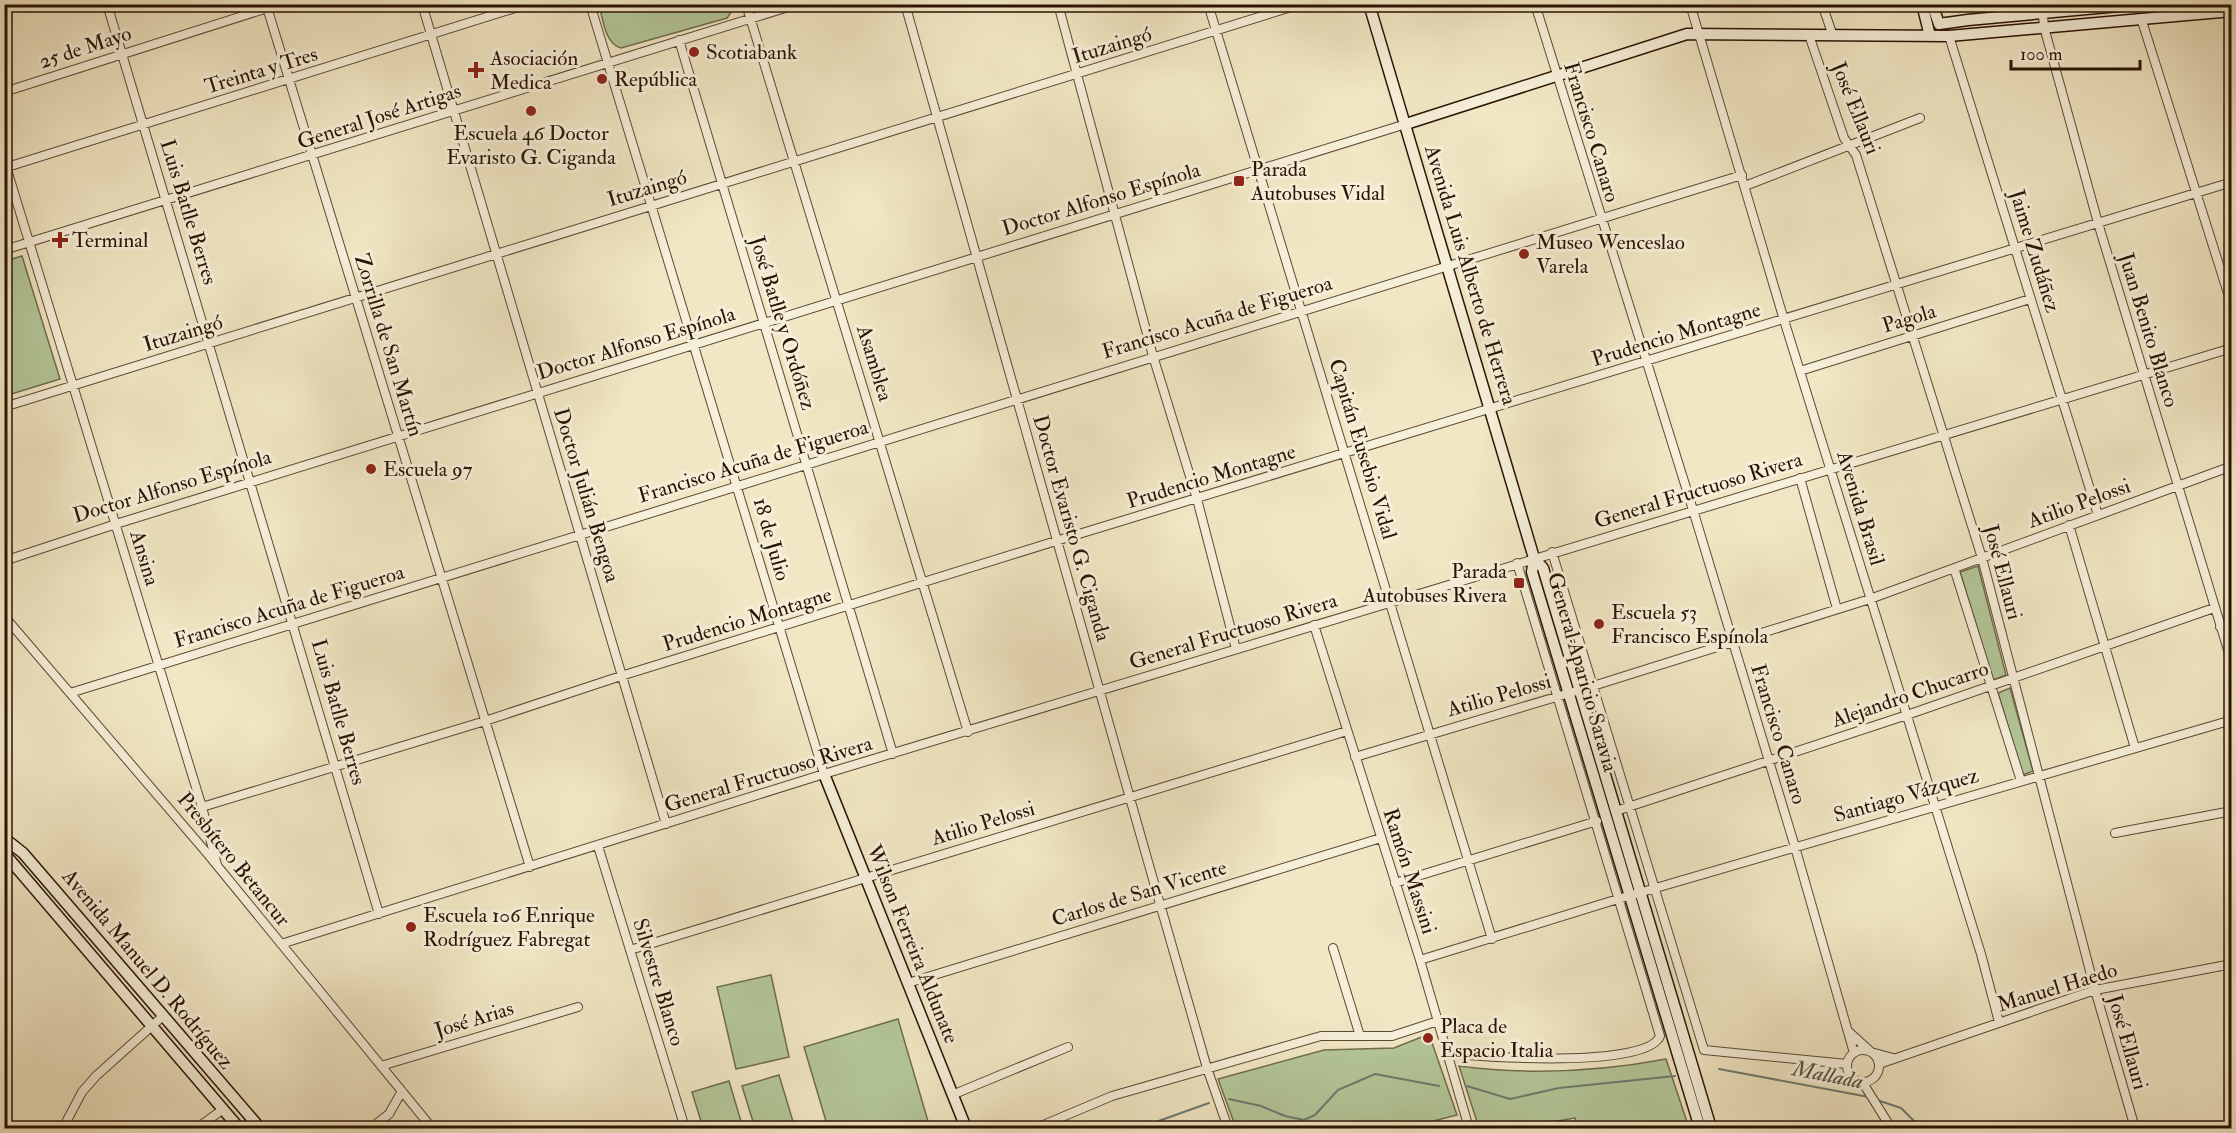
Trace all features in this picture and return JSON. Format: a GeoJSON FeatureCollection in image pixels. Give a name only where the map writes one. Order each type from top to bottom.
{"type":"FeatureCollection","features":[{"type":"Feature","properties":{"kind":"street","name":"Luis Batlle Berres"},"geometry":{"type":"LineString","coordinates":[[107,4],[295,625],[379,914]]}},
{"type":"Feature","properties":{"kind":"street","name":"25 de Mayo"},"geometry":{"type":"LineString","coordinates":[[4,92],[267,6],[280,4]]}},
{"type":"Feature","properties":{"kind":"street","name":"Doctor Julián Bengoa"},"geometry":{"type":"LineString","coordinates":[[422,4],[666,824]]}},
{"type":"Feature","properties":{"kind":"street","name":"Treinta y Tres"},"geometry":{"type":"LineString","coordinates":[[5,165],[143,125],[528,4]]}},
{"type":"Feature","properties":{"kind":"street","name":"18 de Julio"},"geometry":{"type":"LineString","coordinates":[[590,4],[824,774]]}},
{"type":"Feature","properties":{"kind":"street","name":"Asamblea"},"geometry":{"type":"LineString","coordinates":[[746,4],[968,732]]}},
{"type":"Feature","properties":{"kind":"street","name":"General José Artigas"},"geometry":{"type":"LineString","coordinates":[[4,250],[313,157],[798,4]]}},
{"type":"Feature","properties":{"kind":"street","name":"Doctor Evaristo G. Ciganda"},"geometry":{"type":"LineString","coordinates":[[905,4],[978,257],[1015,399],[1101,690],[1207,1068],[1228,1128]]}},
{"type":"Feature","properties":{"kind":"street"},"geometry":{"type":"LineString","coordinates":[[1058,4],[1153,356],[1197,499],[1236,649]]}},
{"type":"Feature","properties":{"kind":"street","name":"Capitán Eusebio Vidal"},"geometry":{"type":"LineString","coordinates":[[1208,4],[1492,939]]}},
{"type":"Feature","properties":{"kind":"street","name":"Ituzaingó"},"geometry":{"type":"LineString","coordinates":[[4,407],[1301,4]]}},
{"type":"Feature","properties":{"kind":"street","name":"Avenida Luis Alberto de Herrera"},"geometry":{"type":"LineString","coordinates":[[1369,4],[1534,558]]}},
{"type":"Feature","properties":{"kind":"street","name":"Francisco Canaro"},"geometry":{"type":"LineString","coordinates":[[1535,4],[1600,220],[1693,510],[1796,846],[1854,1053]]}},
{"type":"Feature","properties":{"kind":"street","name":"Avenida Brasil"},"geometry":{"type":"LineString","coordinates":[[1690,4],[1999,1023]]}},
{"type":"Feature","properties":{"kind":"street","name":"José Ellauri"},"geometry":{"type":"LineString","coordinates":[[1822,4],[1833,36]]}},
{"type":"Feature","properties":{"kind":"street"},"geometry":{"type":"LineString","coordinates":[[1922,4],[1930,36],[1943,24],[2042,9],[2141,4]]}},
{"type":"Feature","properties":{"kind":"street","name":"Jaime Zudáñez"},"geometry":{"type":"LineString","coordinates":[[1932,4],[1949,36],[2098,515]]}},
{"type":"Feature","properties":{"kind":"street","name":"Zorrilla de San Martín"},"geometry":{"type":"LineString","coordinates":[[267,6],[530,867]]}},
{"type":"Feature","properties":{"kind":"street","name":"Juan Benito Blanco"},"geometry":{"type":"LineString","coordinates":[[2042,9],[2044,27],[2098,223],[2176,486],[2232,663]]}},
{"type":"Feature","properties":{"kind":"street","name":"Doctor Alfonso Espínola"},"geometry":{"type":"LineString","coordinates":[[4,561],[250,482],[1259,171],[1687,34],[1949,36],[2232,11]]}},
{"type":"Feature","properties":{"kind":"street"},"geometry":{"type":"LineString","coordinates":[[2141,18],[2194,194],[2232,306]]}},
{"type":"Feature","properties":{"kind":"street","name":"José Ellauri"},"geometry":{"type":"LineString","coordinates":[[1809,35],[1844,138],[1856,155],[1982,558],[2095,990],[2135,1128]]}},
{"type":"Feature","properties":{"kind":"street","name":"José Batlle y Ordóñez"},"geometry":{"type":"LineString","coordinates":[[679,40],[893,754]]}},
{"type":"Feature","properties":{"kind":"street"},"geometry":{"type":"LineString","coordinates":[[1745,186],[1920,118]]}},
{"type":"Feature","properties":{"kind":"street","name":"Ansina"},"geometry":{"type":"LineString","coordinates":[[5,165],[159,665],[217,865]]}},
{"type":"Feature","properties":{"kind":"street","name":"Francisco Acuña de Figueroa"},"geometry":{"type":"LineString","coordinates":[[70,693],[295,625],[1301,309],[1742,175]]}},
{"type":"Feature","properties":{"kind":"street","name":"Prudencio Montagne"},"geometry":{"type":"LineString","coordinates":[[202,807],[485,721],[621,676],[923,585],[1056,541],[2232,182]]}},
{"type":"Feature","properties":{"kind":"street","name":"Pagola"},"geometry":{"type":"LineString","coordinates":[[1800,371],[2030,299]]}},
{"type":"Feature","properties":{"kind":"street","name":"General Fructuoso Rivera"},"geometry":{"type":"LineString","coordinates":[[281,944],[824,774],[968,732],[1390,601],[2232,348]]}},
{"type":"Feature","properties":{"kind":"street","name":"Atilio Pelossi"},"geometry":{"type":"LineString","coordinates":[[1355,757],[1574,692],[1870,599],[2232,466]]}},
{"type":"Feature","properties":{"kind":"street"},"geometry":{"type":"LineString","coordinates":[[1800,478],[1837,609]]}},
{"type":"Feature","properties":{"kind":"street"},"geometry":{"type":"LineString","coordinates":[[2069,525],[2135,748]]}},
{"type":"Feature","properties":{"kind":"street","name":"General Aparicio Saravia"},"geometry":{"type":"LineString","coordinates":[[1552,552],[1704,1050],[1847,1064]]}},
{"type":"Feature","properties":{"kind":"street","name":"General Aparicio Saravia"},"geometry":{"type":"LineString","coordinates":[[1534,558],[1543,568],[1606,818],[1636,894],[1711,1128]]}},
{"type":"Feature","properties":{"kind":"street","name":"General Aparicio Saravia"},"geometry":{"type":"LineString","coordinates":[[1446,1053],[1524,1059],[1611,1056],[1652,1046],[1660,1036],[1517,563]]}},
{"type":"Feature","properties":{"kind":"street","name":"José Ellauri"},"geometry":{"type":"LineString","coordinates":[[1954,568],[2022,781]]}},
{"type":"Feature","properties":{"kind":"street","name":"Alejandro Chucarro"},"geometry":{"type":"LineString","coordinates":[[1616,810],[1907,715],[2214,608]]}},
{"type":"Feature","properties":{"kind":"street","name":"Presbítero Betancur"},"geometry":{"type":"LineString","coordinates":[[4,616],[217,865],[432,1128]]}},
{"type":"Feature","properties":{"kind":"street"},"geometry":{"type":"LineString","coordinates":[[2220,627],[2232,623]]}},
{"type":"Feature","properties":{"kind":"street","name":"Ramón Massini"},"geometry":{"type":"LineString","coordinates":[[1314,625],[1420,960],[1469,1128]]}},
{"type":"Feature","properties":{"kind":"street","name":"General Aparicio Saravia"},"geometry":{"type":"LineString","coordinates":[[1574,692],[1616,810],[1636,894],[1700,1128]]}},
{"type":"Feature","properties":{"kind":"street","name":"Santiago Vázquez"},"geometry":{"type":"LineString","coordinates":[[1420,960],[1796,846],[2232,720]]}},
{"type":"Feature","properties":{"kind":"street","name":"Atilio Pelossi"},"geometry":{"type":"LineString","coordinates":[[630,950],[1347,731]]}},
{"type":"Feature","properties":{"kind":"street","name":"Wilson Ferreira Aldunate"},"geometry":{"type":"LineString","coordinates":[[824,774],[966,1128]]}},
{"type":"Feature","properties":{"kind":"street"},"geometry":{"type":"LineString","coordinates":[[2115,833],[2232,811]]}},
{"type":"Feature","properties":{"kind":"street"},"geometry":{"type":"LineString","coordinates":[[1395,883],[1606,818]]}},
{"type":"Feature","properties":{"kind":"street","name":"Avenida Manuel D. Rodríguez"},"geometry":{"type":"LineString","coordinates":[[4,838],[23,853],[260,1128]]}},
{"type":"Feature","properties":{"kind":"street","name":"Carlos de San Vicente"},"geometry":{"type":"LineString","coordinates":[[908,983],[1381,838]]}},
{"type":"Feature","properties":{"kind":"street","name":"Silvestre Blanco"},"geometry":{"type":"LineString","coordinates":[[598,846],[685,1128]]}},
{"type":"Feature","properties":{"kind":"street","name":"Avenida Manuel D. Rodríguez"},"geometry":{"type":"LineString","coordinates":[[4,853],[239,1128]]}},
{"type":"Feature","properties":{"kind":"street"},"geometry":{"type":"LineString","coordinates":[[1333,948],[1359,1036]]}},
{"type":"Feature","properties":{"kind":"street","name":"Manuel Haedo"},"geometry":{"type":"LineString","coordinates":[[1879,1064],[2095,990],[2232,964]]}},
{"type":"Feature","properties":{"kind":"street","name":"José Arias"},"geometry":{"type":"LineString","coordinates":[[381,1066],[578,1007]]}},
{"type":"Feature","properties":{"kind":"street"},"geometry":{"type":"LineString","coordinates":[[63,1128],[82,1092],[163,1016]]}},
{"type":"Feature","properties":{"kind":"street"},"geometry":{"type":"LineString","coordinates":[[1036,1128],[1112,1096],[1322,1036],[1392,1036],[1438,1021]]}},
{"type":"Feature","properties":{"kind":"street"},"geometry":{"type":"LineString","coordinates":[[1846,1029],[1871,1052],[1879,1064],[1878,1073],[1865,1087]]}},
{"type":"Feature","properties":{"kind":"street"},"geometry":{"type":"LineString","coordinates":[[952,1095],[1068,1047]]}},
{"type":"Feature","properties":{"kind":"street"},"geometry":{"type":"LineString","coordinates":[[1891,1128],[1865,1087],[1851,1077],[1847,1064],[1854,1053],[1863,1050],[1886,1058],[1897,1058]]}},
{"type":"Feature","properties":{"kind":"street"},"geometry":{"type":"LineString","coordinates":[[371,1128],[389,1114],[402,1091]]}},
{"type":"Feature","properties":{"kind":"street"},"geometry":{"type":"LineString","coordinates":[[197,1128],[222,1110]]}},
{"type":"Feature","properties":{"kind":"green space"},"geometry":{"type":"Polygon","coordinates":[[[599,4],[736,5],[727,18],[621,48],[611,42],[608,36],[599,4]]]}},
{"type":"Feature","properties":{"kind":"green space"},"geometry":{"type":"Polygon","coordinates":[[[22,256],[60,379],[5,396],[5,261],[22,256]]]}},
{"type":"Feature","properties":{"kind":"green space"},"geometry":{"type":"Polygon","coordinates":[[[1978,566],[2006,675],[1993,680],[1960,572],[1978,566]]]}},
{"type":"Feature","properties":{"kind":"green space"},"geometry":{"type":"Polygon","coordinates":[[[2010,688],[2033,771],[2023,775],[1998,693],[2010,688]]]}},
{"type":"Feature","properties":{"kind":"green space"},"geometry":{"type":"Polygon","coordinates":[[[771,975],[789,1057],[736,1069],[717,987],[771,975]]]}},
{"type":"Feature","properties":{"kind":"green space"},"geometry":{"type":"Polygon","coordinates":[[[898,1019],[930,1128],[828,1128],[804,1047],[898,1019]]]}},
{"type":"Feature","properties":{"kind":"green space"},"geometry":{"type":"Polygon","coordinates":[[[1429,1034],[1457,1115],[1406,1128],[1236,1128],[1218,1079],[1324,1050],[1394,1048],[1429,1034]]]}},
{"type":"Feature","properties":{"kind":"green space"},"geometry":{"type":"Polygon","coordinates":[[[1666,1059],[1689,1128],[1577,1128],[1575,1118],[1517,1128],[1479,1128],[1459,1066],[1511,1071],[1562,1071],[1614,1067],[1666,1059]]]}},
{"type":"Feature","properties":{"kind":"green space"},"geometry":{"type":"Polygon","coordinates":[[[779,1075],[795,1128],[755,1128],[742,1086],[779,1075]]]}},
{"type":"Feature","properties":{"kind":"green space"},"geometry":{"type":"Polygon","coordinates":[[[729,1081],[743,1128],[703,1128],[692,1092],[729,1081]]]}},
{"type":"Feature","properties":{"kind":"waterway","name":"Mallada"},"geometry":{"type":"LineString","coordinates":[[1719,1069],[1869,1097]]}},
{"type":"Feature","properties":{"kind":"waterway","name":"Mallada"},"geometry":{"type":"LineString","coordinates":[[1229,1099],[1261,1106],[1285,1116],[1304,1120],[1315,1115],[1338,1090],[1375,1074],[1439,1086]]}},
{"type":"Feature","properties":{"kind":"waterway","name":"Mallada"},"geometry":{"type":"LineString","coordinates":[[1467,1086],[1510,1099],[1559,1088],[1675,1076]]}},
{"type":"Feature","properties":{"kind":"waterway","name":"Mallada"},"geometry":{"type":"LineString","coordinates":[[1877,1100],[1901,1108],[1921,1128]]}},
{"type":"Feature","properties":{"kind":"waterway","name":"Mallada"},"geometry":{"type":"LineString","coordinates":[[1139,1128],[1209,1103]]}},
{"type":"Feature","properties":{"kind":"waterway","name":"Mallada"},"geometry":{"type":"LineString","coordinates":[[2010,1128],[2040,1122],[2065,1125],[2071,1128]]}},
{"type":"Feature","properties":{"kind":"place","name":"Scotiabank"},"geometry":{"type":"Point","coordinates":[694,52]}},
{"type":"Feature","properties":{"kind":"place","name":"Asociación Medica"},"geometry":{"type":"Point","coordinates":[476,70]}},
{"type":"Feature","properties":{"kind":"place","name":"República"},"geometry":{"type":"Point","coordinates":[602,79]}},
{"type":"Feature","properties":{"kind":"place","name":"Escuela 46 Doctor Evaristo G. Ciganda"},"geometry":{"type":"Point","coordinates":[531,111]}},
{"type":"Feature","properties":{"kind":"place","name":"Parada Autobuses Vidal"},"geometry":{"type":"Point","coordinates":[1239,181]}},
{"type":"Feature","properties":{"kind":"place","name":"Terminal"},"geometry":{"type":"Point","coordinates":[60,240]}},
{"type":"Feature","properties":{"kind":"place","name":"Museo Wenceslao Varela"},"geometry":{"type":"Point","coordinates":[1524,254]}},
{"type":"Feature","properties":{"kind":"place","name":"Escuela 97"},"geometry":{"type":"Point","coordinates":[371,469]}},
{"type":"Feature","properties":{"kind":"place","name":"Parada Autobuses Rivera"},"geometry":{"type":"Point","coordinates":[1519,583]}},
{"type":"Feature","properties":{"kind":"place","name":"Escuela 53 Francisco Espínola"},"geometry":{"type":"Point","coordinates":[1599,624]}},
{"type":"Feature","properties":{"kind":"place","name":"Escuela 106 Enrique Rodríguez Fabregat"},"geometry":{"type":"Point","coordinates":[411,927]}},
{"type":"Feature","properties":{"kind":"place","name":"Placa de Espacio Italia"},"geometry":{"type":"Point","coordinates":[1428,1038]}}]}
